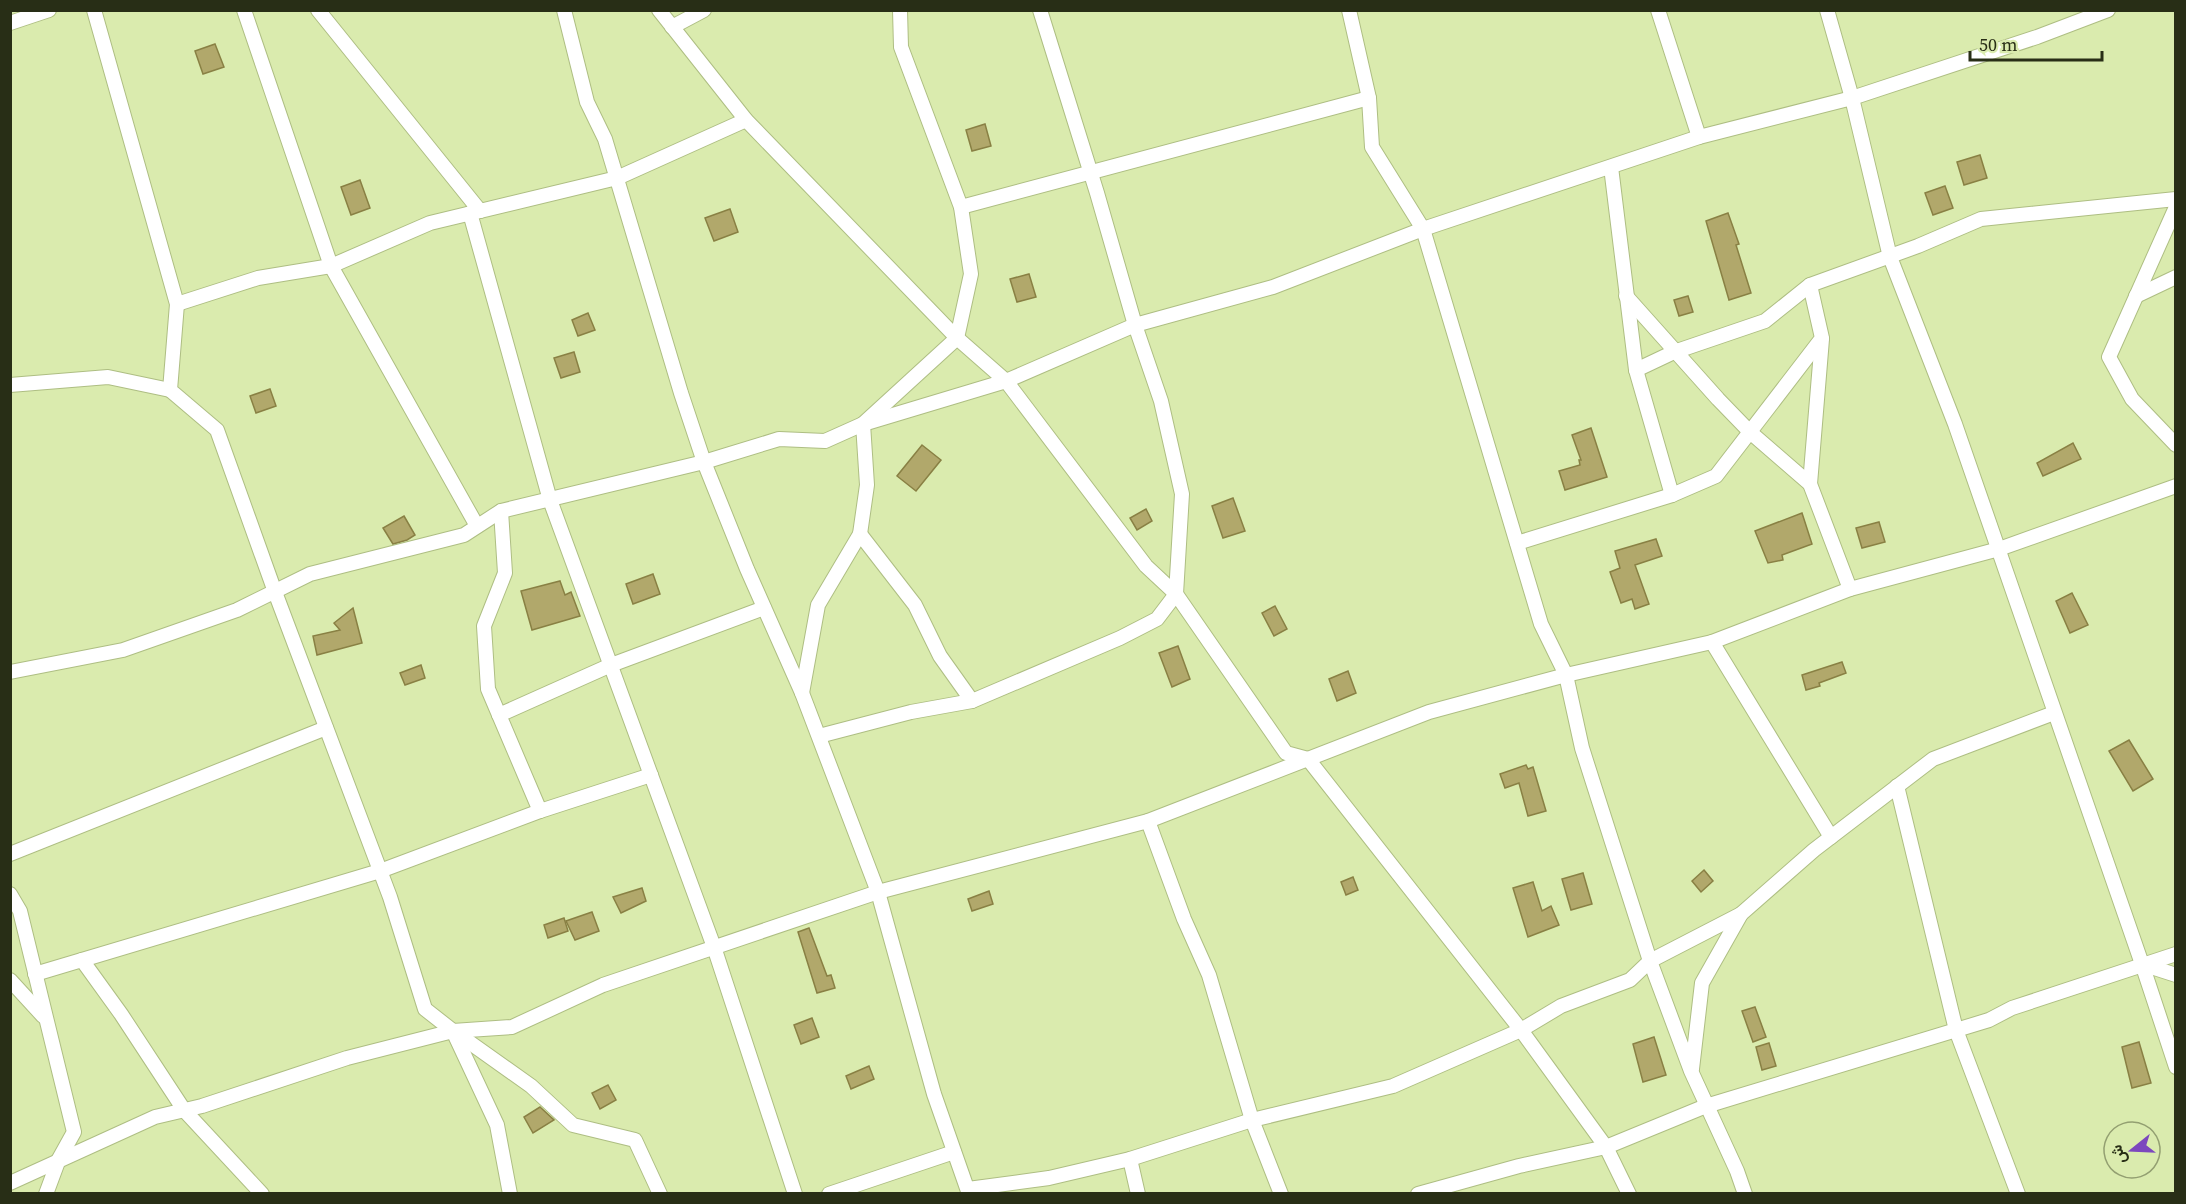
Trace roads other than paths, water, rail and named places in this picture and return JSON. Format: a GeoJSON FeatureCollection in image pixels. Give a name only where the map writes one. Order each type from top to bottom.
{"type":"FeatureCollection","features":[{"type":"Feature","properties":{"kind":"street"},"geometry":{"type":"LineString","coordinates":[[10,23],[49,10]]}},
{"type":"Feature","properties":{"kind":"street"},"geometry":{"type":"LineString","coordinates":[[93,10],[177,304],[170,390]]}},
{"type":"Feature","properties":{"kind":"street"},"geometry":{"type":"LineString","coordinates":[[244,10],[331,266],[477,526]]}},
{"type":"Feature","properties":{"kind":"street"},"geometry":{"type":"LineString","coordinates":[[318,10],[475,212],[550,500],[714,947],[795,1194]]}},
{"type":"Feature","properties":{"kind":"street"},"geometry":{"type":"LineString","coordinates":[[564,10],[587,102],[605,139],[704,462],[802,693],[879,892],[934,1094],[968,1191],[1049,1178],[1130,1159],[1252,1120],[1393,1086],[1521,1029],[1561,1006],[1630,980],[1650,961],[1741,914],[1831,837],[1933,759],[2054,714]]}},
{"type":"Feature","properties":{"kind":"street"},"geometry":{"type":"LineString","coordinates":[[659,10],[746,120],[957,338],[1006,381],[1146,566],[1176,594],[1286,753],[1308,759],[1521,1029],[1606,1147],[1629,1194]]}},
{"type":"Feature","properties":{"kind":"street"},"geometry":{"type":"LineString","coordinates":[[672,27],[704,10]]}},
{"type":"Feature","properties":{"kind":"street"},"geometry":{"type":"LineString","coordinates":[[863,424],[957,338],[971,274],[961,207],[901,47],[900,10]]}},
{"type":"Feature","properties":{"kind":"street"},"geometry":{"type":"LineString","coordinates":[[819,736],[911,712],[972,701],[1120,638],[1157,619],[1176,594],[1182,494],[1161,401],[1040,10]]}},
{"type":"Feature","properties":{"kind":"street"},"geometry":{"type":"LineString","coordinates":[[1349,10],[1370,98],[1372,147],[1423,229],[1541,624],[1566,675],[1582,748],[1650,961],[1691,1071],[1737,1171],[1745,1194]]}},
{"type":"Feature","properties":{"kind":"street"},"geometry":{"type":"LineString","coordinates":[[1658,10],[1699,137]]}},
{"type":"Feature","properties":{"kind":"street"},"geometry":{"type":"LineString","coordinates":[[1827,10],[1852,98],[1890,257],[1955,424],[1999,549],[2142,964],[2175,1067]]}},
{"type":"Feature","properties":{"kind":"street"},"geometry":{"type":"LineString","coordinates":[[10,672],[123,651],[237,610],[310,574],[464,535],[501,511],[704,462],[779,439],[825,441],[863,424],[1006,381],[1136,325],[1273,287],[1423,229],[1611,166],[1699,137],[1852,98],[2037,37],[2108,10]]}},
{"type":"Feature","properties":{"kind":"street"},"geometry":{"type":"LineString","coordinates":[[961,207],[1370,98]]}},
{"type":"Feature","properties":{"kind":"street"},"geometry":{"type":"LineString","coordinates":[[177,304],[258,278],[331,266],[430,223],[617,178],[746,120]]}},
{"type":"Feature","properties":{"kind":"street"},"geometry":{"type":"LineString","coordinates":[[1611,166],[1636,370],[1672,495]]}},
{"type":"Feature","properties":{"kind":"street"},"geometry":{"type":"LineString","coordinates":[[1636,370],[1674,352],[1765,321],[1810,285],[1890,257],[1981,219],[2175,199]]}},
{"type":"Feature","properties":{"kind":"street"},"geometry":{"type":"LineString","coordinates":[[2175,207],[2109,357],[2132,399],[2175,445]]}},
{"type":"Feature","properties":{"kind":"street"},"geometry":{"type":"LineString","coordinates":[[2136,296],[2175,277]]}},
{"type":"Feature","properties":{"kind":"street"},"geometry":{"type":"LineString","coordinates":[[1810,285],[1822,338],[1810,484],[1850,589]]}},
{"type":"Feature","properties":{"kind":"street"},"geometry":{"type":"LineString","coordinates":[[1626,296],[1674,352],[1750,432],[1810,484]]}},
{"type":"Feature","properties":{"kind":"street"},"geometry":{"type":"LineString","coordinates":[[1517,543],[1672,495],[1716,476],[1822,338]]}},
{"type":"Feature","properties":{"kind":"street"},"geometry":{"type":"LineString","coordinates":[[10,385],[108,377],[170,390],[217,430],[380,871],[425,1009],[531,1086],[573,1125],[635,1140],[660,1194]]}},
{"type":"Feature","properties":{"kind":"street"},"geometry":{"type":"LineString","coordinates":[[802,693],[818,605],[860,534],[867,485],[863,424]]}},
{"type":"Feature","properties":{"kind":"street"},"geometry":{"type":"LineString","coordinates":[[10,1183],[155,1117],[202,1106],[347,1058],[453,1030],[512,1028],[603,985],[879,892],[1148,821],[1429,712],[1566,675],[1712,642],[1850,589],[1999,549],[2175,486]]}},
{"type":"Feature","properties":{"kind":"street"},"geometry":{"type":"LineString","coordinates":[[501,511],[505,573],[484,626],[488,688],[540,811]]}},
{"type":"Feature","properties":{"kind":"street"},"geometry":{"type":"LineString","coordinates":[[860,534],[915,605],[940,656],[972,701]]}},
{"type":"Feature","properties":{"kind":"street"},"geometry":{"type":"LineString","coordinates":[[499,716],[611,665],[764,608]]}},
{"type":"Feature","properties":{"kind":"street"},"geometry":{"type":"LineString","coordinates":[[1712,642],[1831,837]]}},
{"type":"Feature","properties":{"kind":"street"},"geometry":{"type":"LineString","coordinates":[[10,854],[326,728]]}},
{"type":"Feature","properties":{"kind":"street"},"geometry":{"type":"LineString","coordinates":[[35,974],[380,871],[540,811],[651,774]]}},
{"type":"Feature","properties":{"kind":"street"},"geometry":{"type":"LineString","coordinates":[[1897,786],[1956,1030],[2019,1194]]}},
{"type":"Feature","properties":{"kind":"street"},"geometry":{"type":"LineString","coordinates":[[1148,821],[1184,919],[1209,975],[1252,1120],[1281,1194]]}},
{"type":"Feature","properties":{"kind":"street"},"geometry":{"type":"LineString","coordinates":[[10,894],[20,911],[74,1132],[59,1159],[46,1194]]}},
{"type":"Feature","properties":{"kind":"street"},"geometry":{"type":"LineString","coordinates":[[1691,1071],[1702,983],[1741,914]]}},
{"type":"Feature","properties":{"kind":"street"},"geometry":{"type":"LineString","coordinates":[[1418,1194],[1519,1166],[1606,1147],[1706,1106],[1989,1020],[2012,1008],[2175,954]]}},
{"type":"Feature","properties":{"kind":"street"},"geometry":{"type":"LineString","coordinates":[[82,960],[121,1014],[184,1110],[262,1194]]}},
{"type":"Feature","properties":{"kind":"street"},"geometry":{"type":"LineString","coordinates":[[2142,964],[2175,975]]}},
{"type":"Feature","properties":{"kind":"street"},"geometry":{"type":"LineString","coordinates":[[10,980],[45,1019]]}},
{"type":"Feature","properties":{"kind":"street"},"geometry":{"type":"LineString","coordinates":[[453,1030],[497,1125],[510,1194]]}},
{"type":"Feature","properties":{"kind":"street"},"geometry":{"type":"LineString","coordinates":[[829,1194],[954,1152]]}},
{"type":"Feature","properties":{"kind":"street"},"geometry":{"type":"LineString","coordinates":[[1130,1159],[1138,1194]]}}]}
